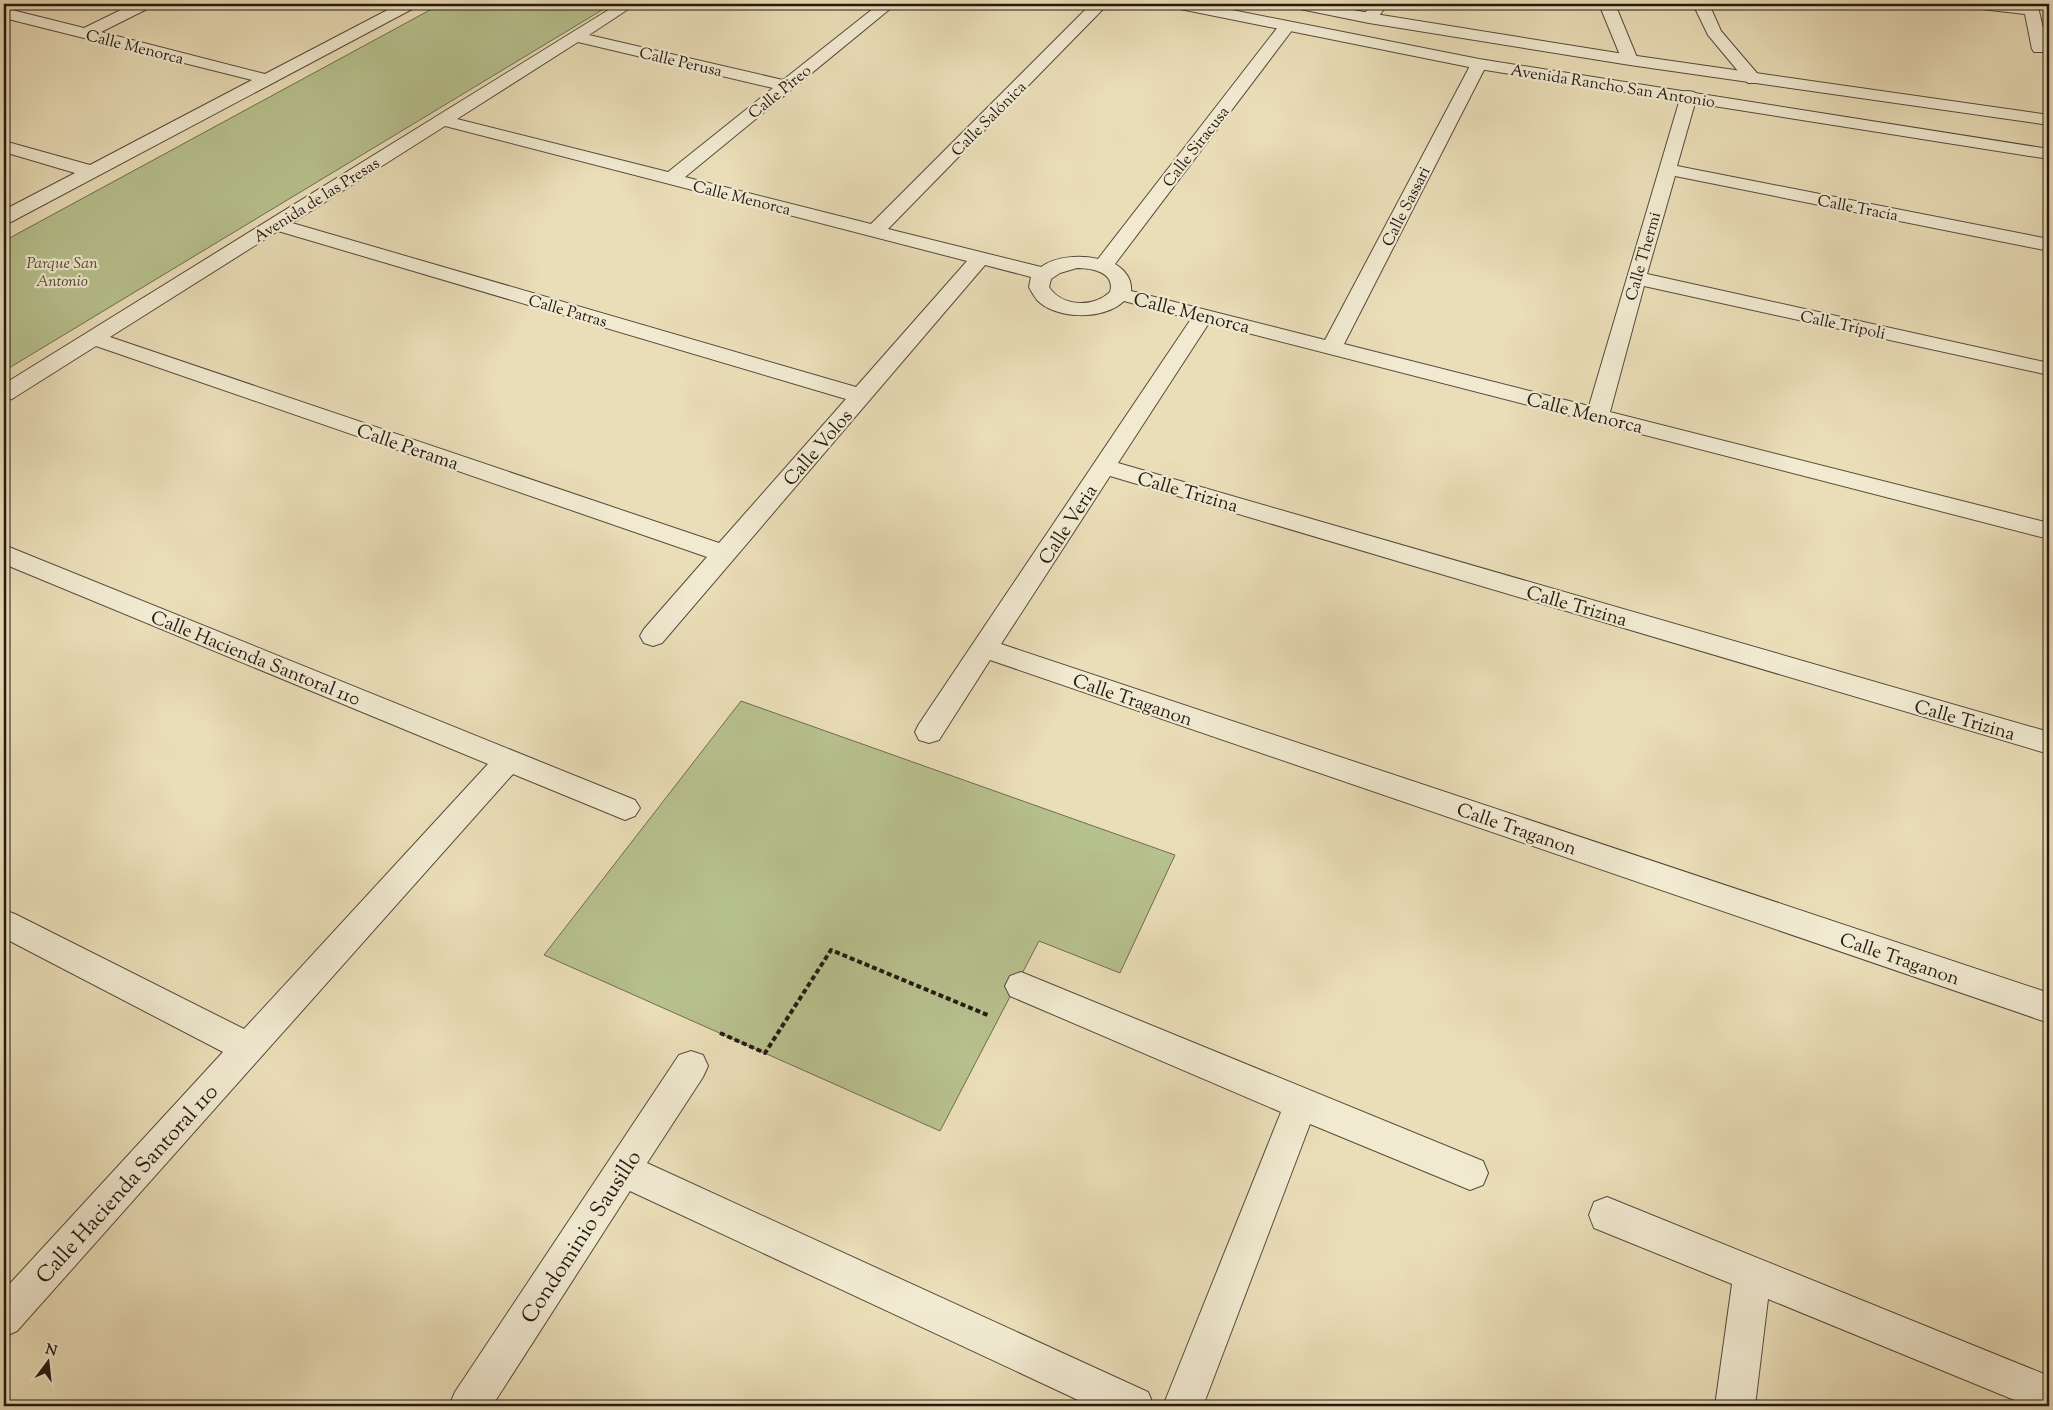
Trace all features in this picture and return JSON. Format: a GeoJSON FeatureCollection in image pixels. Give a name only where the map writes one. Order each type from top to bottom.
{"type":"FeatureCollection","features":[{"type":"Feature","properties":{"kind":"street"},"geometry":{"type":"LineString","coordinates":[[85,34],[145,4]]}},
{"type":"Feature","properties":{"kind":"street"},"geometry":{"type":"LineString","coordinates":[[4,218],[410,4]]}},
{"type":"Feature","properties":{"kind":"street","name":"Avenida de las Presas"},"geometry":{"type":"LineString","coordinates":[[4,394],[628,4]]}},
{"type":"Feature","properties":{"kind":"street","name":"Calle Pireo"},"geometry":{"type":"LineString","coordinates":[[670,179],[888,4]]}},
{"type":"Feature","properties":{"kind":"street","name":"Calle Salónica"},"geometry":{"type":"LineString","coordinates":[[875,231],[1100,4]]}},
{"type":"Feature","properties":{"kind":"street","name":"Avenida Rancho San Antonio"},"geometry":{"type":"LineString","coordinates":[[1180,4],[1479,64],[2049,154]]}},
{"type":"Feature","properties":{"kind":"street","name":"Avenida Rancho San Antonio"},"geometry":{"type":"LineString","coordinates":[[1300,4],[1369,18],[1630,60],[2049,120]]}},
{"type":"Feature","properties":{"kind":"street"},"geometry":{"type":"LineString","coordinates":[[1369,18],[1380,4]]}},
{"type":"Feature","properties":{"kind":"street"},"geometry":{"type":"LineString","coordinates":[[1607,4],[1630,60]]}},
{"type":"Feature","properties":{"kind":"street"},"geometry":{"type":"LineString","coordinates":[[1701,4],[1714,32],[1754,79]]}},
{"type":"Feature","properties":{"kind":"street"},"geometry":{"type":"LineString","coordinates":[[1981,4],[2032,10],[2040,49]]}},
{"type":"Feature","properties":{"kind":"street","name":"Calle Menorca"},"geometry":{"type":"LineString","coordinates":[[4,13],[267,79]]}},
{"type":"Feature","properties":{"kind":"street","name":"Calle Siracusa"},"geometry":{"type":"LineString","coordinates":[[1103,266],[1287,26]]}},
{"type":"Feature","properties":{"kind":"street","name":"Calle Perusa"},"geometry":{"type":"LineString","coordinates":[[575,37],[787,86]]}},
{"type":"Feature","properties":{"kind":"street","name":"Calle Sassari"},"geometry":{"type":"LineString","coordinates":[[1332,348],[1479,64]]}},
{"type":"Feature","properties":{"kind":"street","name":"Calle Thermi"},"geometry":{"type":"LineString","coordinates":[[1597,416],[1688,96]]}},
{"type":"Feature","properties":{"kind":"street","name":"Calle Menorca"},"geometry":{"type":"LineString","coordinates":[[441,120],[1042,274]]}},
{"type":"Feature","properties":{"kind":"street"},"geometry":{"type":"LineString","coordinates":[[4,146],[92,172]]}},
{"type":"Feature","properties":{"kind":"street","name":"Calle Tracia"},"geometry":{"type":"LineString","coordinates":[[1666,169],[2049,245]]}},
{"type":"Feature","properties":{"kind":"street","name":"Calle Patras"},"geometry":{"type":"LineString","coordinates":[[275,224],[861,396]]}},
{"type":"Feature","properties":{"kind":"street","name":"Calle Volos"},"geometry":{"type":"LineString","coordinates":[[653,636],[980,258]]}},
{"type":"Feature","properties":{"kind":"street"},"geometry":{"type":"LineString","coordinates":[[1076,262],[1103,266],[1114,271],[1121,278],[1123,286],[1120,294],[1114,301],[1104,306],[1077,309],[1063,307],[1051,303],[1043,296],[1039,289],[1038,281],[1042,274],[1051,268],[1076,262]]}},
{"type":"Feature","properties":{"kind":"street","name":"Calle Trípoli"},"geometry":{"type":"LineString","coordinates":[[1636,278],[2049,369]]}},
{"type":"Feature","properties":{"kind":"street","name":"Calle Menorca"},"geometry":{"type":"LineString","coordinates":[[1120,294],[2049,531]]}},
{"type":"Feature","properties":{"kind":"street","name":"Calle Veria"},"geometry":{"type":"LineString","coordinates":[[929,732],[1204,315]]}},
{"type":"Feature","properties":{"kind":"street","name":"Calle Perama"},"geometry":{"type":"LineString","coordinates":[[93,338],[724,554]]}},
{"type":"Feature","properties":{"kind":"street","name":"Calle Trizina"},"geometry":{"type":"LineString","coordinates":[[1104,467],[2049,743]]}},
{"type":"Feature","properties":{"kind":"street","name":"Calle Hacienda Santoral 110"},"geometry":{"type":"LineString","coordinates":[[4,554],[625,808]]}},
{"type":"Feature","properties":{"kind":"street","name":"Calle Traganon"},"geometry":{"type":"LineString","coordinates":[[984,648],[2049,1008]]}},
{"type":"Feature","properties":{"kind":"street","name":"Calle Hacienda Santoral 110"},"geometry":{"type":"LineString","coordinates":[[4,1318],[509,760]]}},
{"type":"Feature","properties":{"kind":"street"},"geometry":{"type":"LineString","coordinates":[[4,923],[248,1048]]}},
{"type":"Feature","properties":{"kind":"street"},"geometry":{"type":"LineString","coordinates":[[1021,986],[1301,1104],[1470,1172]]}},
{"type":"Feature","properties":{"kind":"street","name":"Condominio Sausillo"},"geometry":{"type":"LineString","coordinates":[[469,1406],[691,1066]]}},
{"type":"Feature","properties":{"kind":"street"},"geometry":{"type":"LineString","coordinates":[[1183,1406],[1301,1104]]}},
{"type":"Feature","properties":{"kind":"street"},"geometry":{"type":"LineString","coordinates":[[623,1170],[1134,1406]]}},
{"type":"Feature","properties":{"kind":"street"},"geometry":{"type":"LineString","coordinates":[[1607,1215],[2049,1395]]}},
{"type":"Feature","properties":{"kind":"street"},"geometry":{"type":"LineString","coordinates":[[1735,1406],[1752,1274]]}},
{"type":"Feature","properties":{"kind":"path"},"geometry":{"type":"LineString","coordinates":[[691,1066],[715,1031],[766,1053],[832,950],[998,1020],[1021,986]]}},
{"type":"Feature","properties":{"kind":"green space","name":"Parque San Antonio"},"geometry":{"type":"Polygon","coordinates":[[[441,4],[612,4],[4,371],[4,241],[441,4]]]}},
{"type":"Feature","properties":{"kind":"green space"},"geometry":{"type":"Polygon","coordinates":[[[741,701],[1175,855],[1120,973],[1039,941],[940,1131],[544,955],[741,701]]]}}]}
